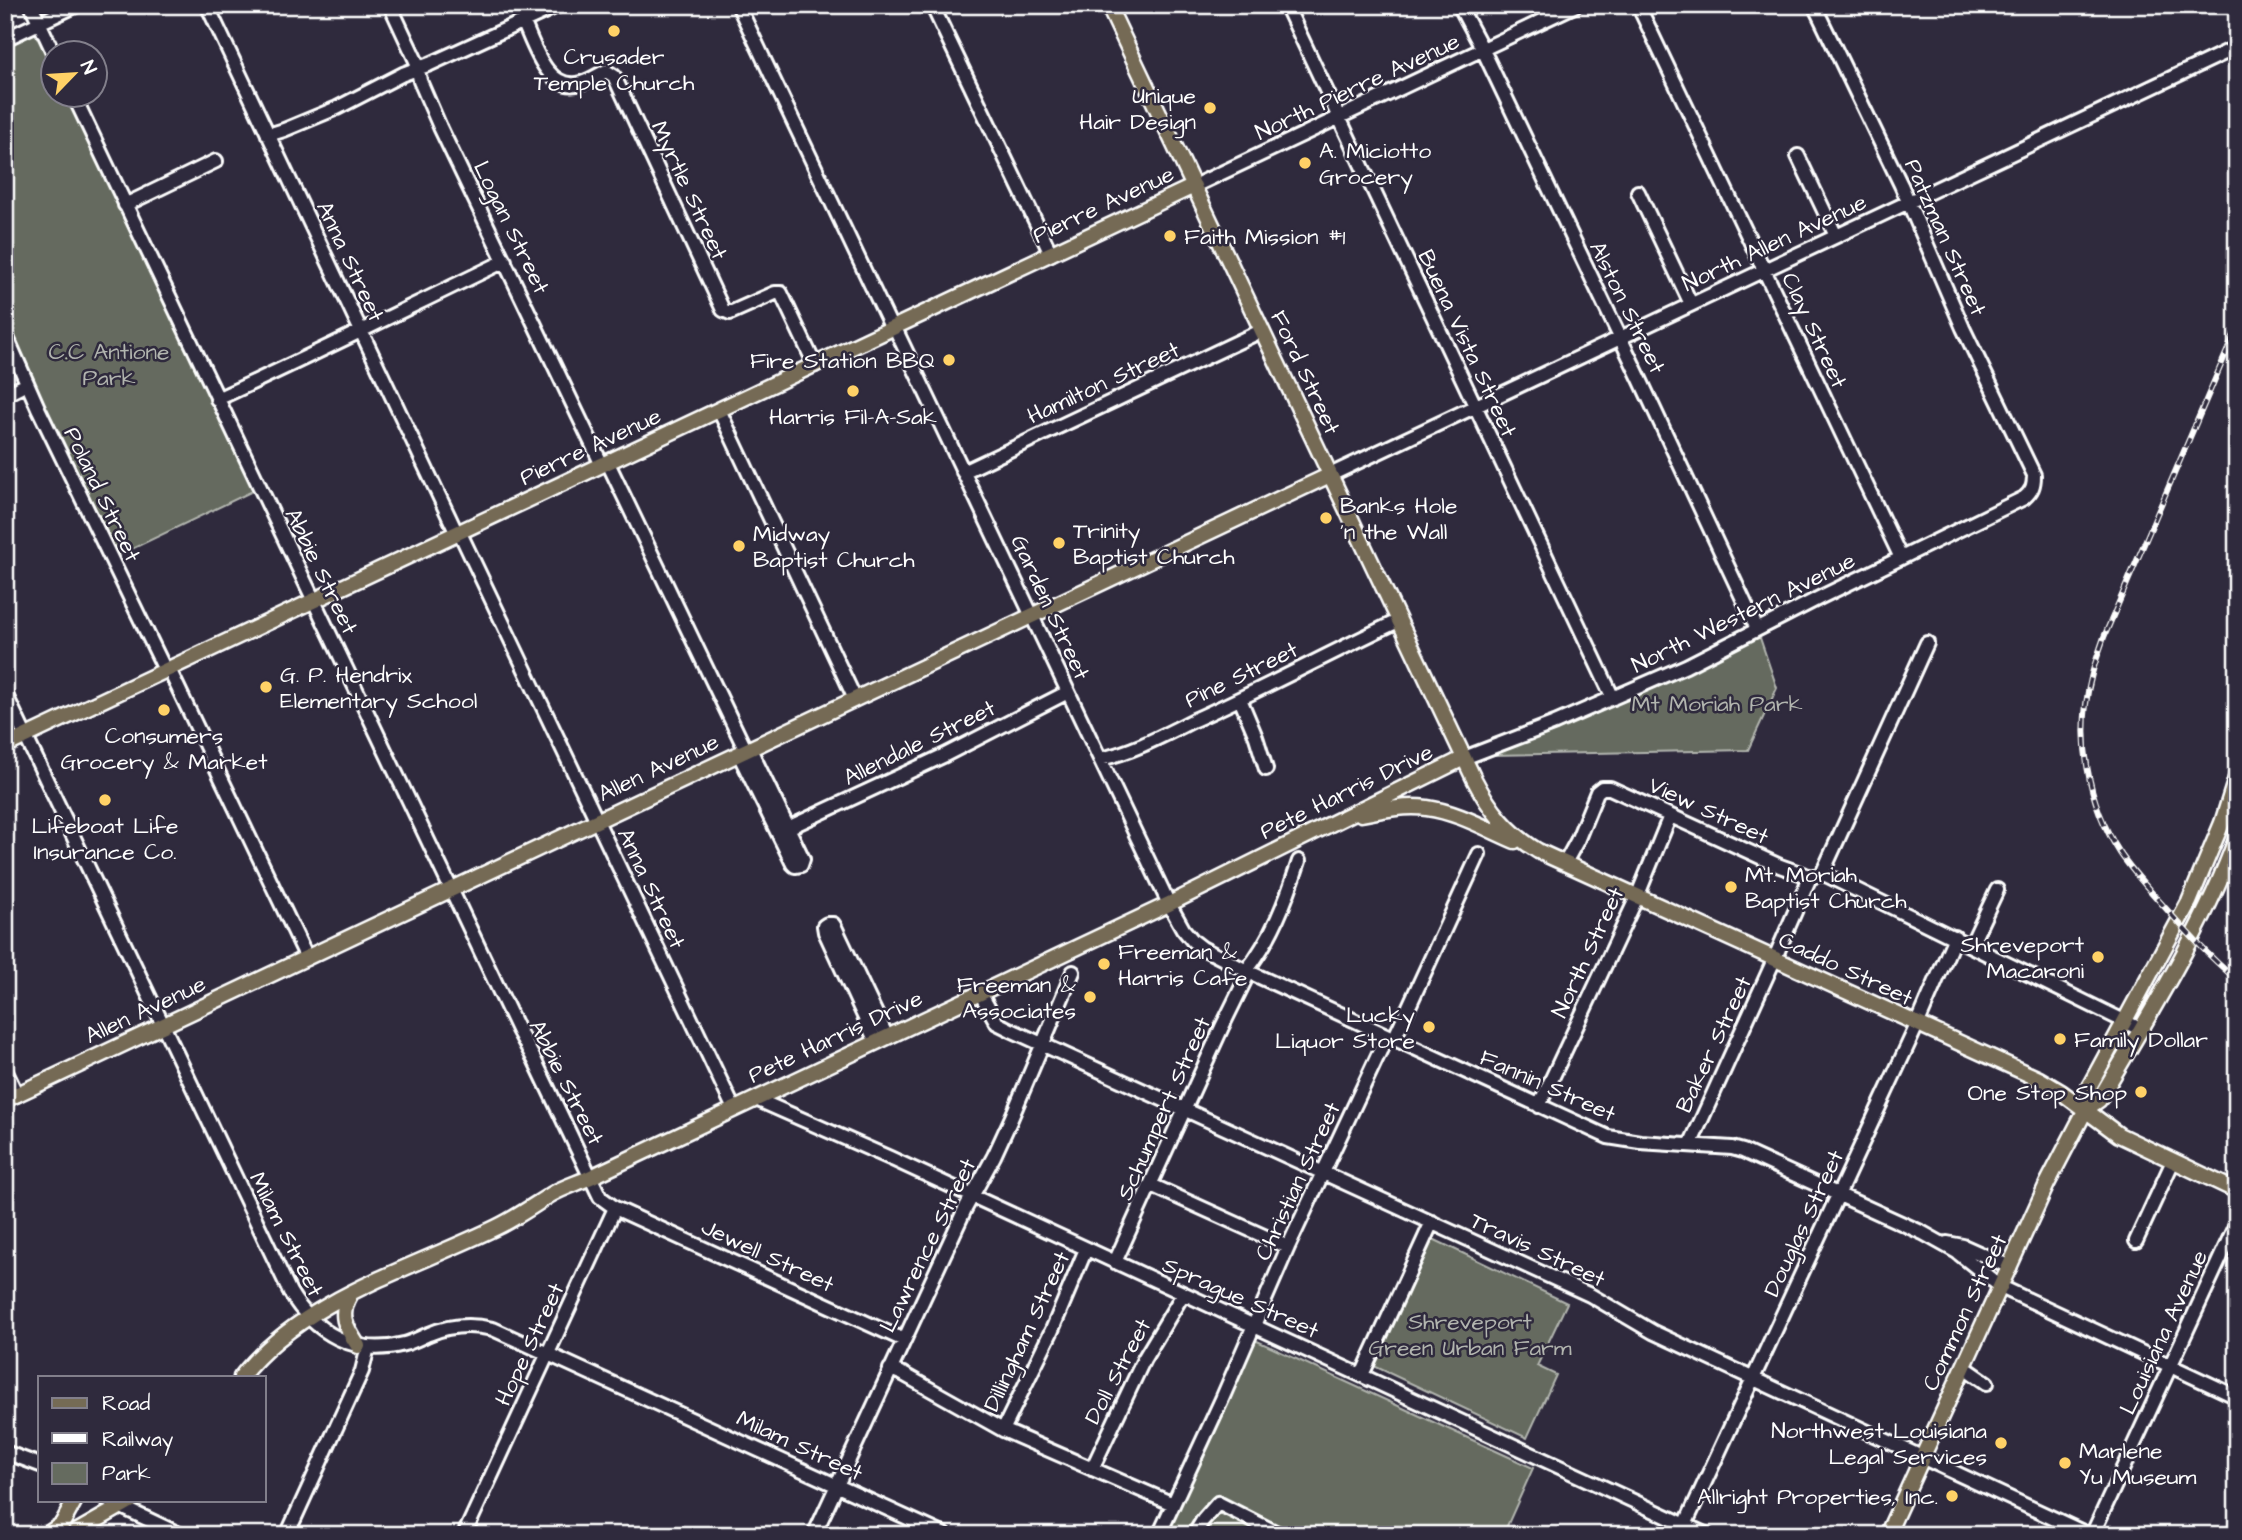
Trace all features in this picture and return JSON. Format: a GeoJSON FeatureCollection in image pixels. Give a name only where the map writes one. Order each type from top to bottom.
{"type":"FeatureCollection","features":[{"type":"Feature","properties":{"kind":"main road","name":"Ford Street"},"geometry":{"type":"LineString","coordinates":[[1108,5],[1464,758]]}},
{"type":"Feature","properties":{"kind":"main road","name":"Pierre Avenue"},"geometry":{"type":"LineString","coordinates":[[5,746],[1194,186]]}},
{"type":"Feature","properties":{"kind":"main road","name":"Allen Avenue"},"geometry":{"type":"LineString","coordinates":[[11,1097],[1330,475]]}},
{"type":"Feature","properties":{"kind":"main road","name":"Pete Harris Drive"},"geometry":{"type":"LineString","coordinates":[[242,1376],[260,1355],[309,1318],[350,1294],[499,1226],[555,1192],[1169,904],[1464,758]]}},
{"type":"Feature","properties":{"kind":"main road","name":"Caddo Street"},"geometry":{"type":"LineString","coordinates":[[1464,758],[1497,818],[1510,832],[1538,851],[2039,1079],[2086,1109],[2119,1135],[2237,1191]]}},
{"type":"Feature","properties":{"kind":"main road","name":"Common Street"},"geometry":{"type":"LineString","coordinates":[[1887,1535],[2047,1184],[2086,1109],[2089,1087],[2189,902],[2222,823],[2237,775]]}},
{"type":"Feature","properties":{"kind":"main road"},"geometry":{"type":"LineString","coordinates":[[1342,818],[1394,808],[1427,808],[1457,816],[1538,851]]}},
{"type":"Feature","properties":{"kind":"main road","name":"Common Street"},"geometry":{"type":"LineString","coordinates":[[2086,1109],[2099,1100],[2187,949],[2225,870],[2237,837]]}},
{"type":"Feature","properties":{"kind":"main road"},"geometry":{"type":"LineString","coordinates":[[350,1294],[343,1307],[346,1325],[363,1347]]}},
{"type":"Feature","properties":{"kind":"main road"},"geometry":{"type":"LineString","coordinates":[[47,1535],[62,1524],[74,1502]]}},
{"type":"Feature","properties":{"kind":"main road"},"geometry":{"type":"LineString","coordinates":[[71,1535],[127,1504]]}},
{"type":"Feature","properties":{"kind":"street"},"geometry":{"type":"LineString","coordinates":[[31,5],[46,38]]}},
{"type":"Feature","properties":{"kind":"street"},"geometry":{"type":"LineString","coordinates":[[5,39],[77,5]]}},
{"type":"Feature","properties":{"kind":"street","name":"Anna Street"},"geometry":{"type":"LineString","coordinates":[[207,5],[734,1109]]}},
{"type":"Feature","properties":{"kind":"street","name":"Logan Street"},"geometry":{"type":"LineString","coordinates":[[390,5],[416,63],[420,81],[435,116],[745,751],[793,864],[801,865],[803,859],[788,828],[745,751]]}},
{"type":"Feature","properties":{"kind":"street"},"geometry":{"type":"LineString","coordinates":[[268,135],[300,124],[559,5]]}},
{"type":"Feature","properties":{"kind":"street","name":"Garden Street"},"geometry":{"type":"LineString","coordinates":[[738,5],[1169,904]]}},
{"type":"Feature","properties":{"kind":"street"},"geometry":{"type":"LineString","coordinates":[[932,5],[1051,254]]}},
{"type":"Feature","properties":{"kind":"street","name":"Buena Vista Street"},"geometry":{"type":"LineString","coordinates":[[1286,5],[1613,698]]}},
{"type":"Feature","properties":{"kind":"street","name":"Alston Street"},"geometry":{"type":"LineString","coordinates":[[1459,5],[1483,50],[1757,629]]}},
{"type":"Feature","properties":{"kind":"street","name":"North Pierre Avenue"},"geometry":{"type":"LineString","coordinates":[[1194,186],[1576,5]]}},
{"type":"Feature","properties":{"kind":"street","name":"Clay Street"},"geometry":{"type":"LineString","coordinates":[[1638,5],[1901,558]]}},
{"type":"Feature","properties":{"kind":"street","name":"Patzman Street"},"geometry":{"type":"LineString","coordinates":[[1814,5],[2034,475],[2032,488]]}},
{"type":"Feature","properties":{"kind":"street","name":"Myrtle Street"},"geometry":{"type":"LineString","coordinates":[[523,21],[541,60],[556,81],[564,84],[581,83],[606,71],[614,76],[723,310],[730,313],[775,293],[781,293],[816,365]]}},
{"type":"Feature","properties":{"kind":"street","name":"North Allen Avenue"},"geometry":{"type":"LineString","coordinates":[[1330,475],[2237,47]]}},
{"type":"Feature","properties":{"kind":"street","name":"Abbie Street"},"geometry":{"type":"LineString","coordinates":[[80,108],[451,890],[591,1177]]}},
{"type":"Feature","properties":{"kind":"street"},"geometry":{"type":"LineString","coordinates":[[1798,156],[1836,236]]}},
{"type":"Feature","properties":{"kind":"street"},"geometry":{"type":"LineString","coordinates":[[125,205],[216,161]]}},
{"type":"Feature","properties":{"kind":"street"},"geometry":{"type":"LineString","coordinates":[[1638,192],[1691,304]]}},
{"type":"Feature","properties":{"kind":"street"},"geometry":{"type":"LineString","coordinates":[[217,399],[312,356],[360,330],[505,261]]}},
{"type":"Feature","properties":{"kind":"street","name":"Hamilton Street"},"geometry":{"type":"LineString","coordinates":[[964,472],[1261,331]]}},
{"type":"Feature","properties":{"kind":"street","name":"Poland Street"},"geometry":{"type":"LineString","coordinates":[[5,333],[27,384],[307,958]]}},
{"type":"Feature","properties":{"kind":"street"},"geometry":{"type":"LineString","coordinates":[[5,395],[27,384]]}},
{"type":"Feature","properties":{"kind":"street"},"geometry":{"type":"LineString","coordinates":[[719,411],[855,699]]}},
{"type":"Feature","properties":{"kind":"street","name":"North Western Avenue"},"geometry":{"type":"LineString","coordinates":[[1464,758],[1555,723],[1686,666],[2025,498],[2032,488]]}},
{"type":"Feature","properties":{"kind":"street","name":"Pine Street"},"geometry":{"type":"LineString","coordinates":[[1100,759],[1134,748],[1240,699],[1398,621]]}},
{"type":"Feature","properties":{"kind":"street","name":"Baker Street"},"geometry":{"type":"LineString","coordinates":[[1690,1145],[1774,960],[1927,643]]}},
{"type":"Feature","properties":{"kind":"street","name":"Allendale Street"},"geometry":{"type":"LineString","coordinates":[[788,828],[945,755],[1068,692]]}},
{"type":"Feature","properties":{"kind":"street","name":"Milam Street"},"geometry":{"type":"LineString","coordinates":[[5,693],[290,1292],[309,1318],[331,1336],[363,1347],[402,1345],[444,1328],[466,1325],[493,1329],[945,1535]]}},
{"type":"Feature","properties":{"kind":"street"},"geometry":{"type":"LineString","coordinates":[[1240,699],[1266,769]]}},
{"type":"Feature","properties":{"kind":"street","name":"View Street"},"geometry":{"type":"LineString","coordinates":[[1565,863],[1597,793],[1602,788],[1610,788],[1750,852],[1816,876],[1955,937],[2140,1029]]}},
{"type":"Feature","properties":{"kind":"street","name":"North Street"},"geometry":{"type":"LineString","coordinates":[[1539,1106],[1636,897],[1670,816]]}},
{"type":"Feature","properties":{"kind":"street","name":"Christian Street"},"geometry":{"type":"LineString","coordinates":[[1159,1535],[1288,1247],[1479,855]]}},
{"type":"Feature","properties":{"kind":"street","name":"Schumpert Street"},"geometry":{"type":"LineString","coordinates":[[1115,1262],[1248,972],[1280,915],[1299,861]]}},
{"type":"Feature","properties":{"kind":"street"},"geometry":{"type":"LineString","coordinates":[[1971,945],[1997,890]]}},
{"type":"Feature","properties":{"kind":"street","name":"Fannin Street"},"geometry":{"type":"LineString","coordinates":[[1169,904],[1193,941],[1248,972],[1608,1137],[1743,1151],[1939,1242],[1957,1252],[2001,1287],[2237,1397]]}},
{"type":"Feature","properties":{"kind":"street"},"geometry":{"type":"LineString","coordinates":[[827,924],[835,927],[882,1040],[825,932],[824,926],[827,924]]}},
{"type":"Feature","properties":{"kind":"street","name":"Douglas Street"},"geometry":{"type":"LineString","coordinates":[[1687,1528],[1955,937]]}},
{"type":"Feature","properties":{"kind":"street","name":"Lawrence Street"},"geometry":{"type":"LineString","coordinates":[[814,1535],[972,1196],[994,1156],[1073,972]]}},
{"type":"Feature","properties":{"kind":"street","name":"Travis Street"},"geometry":{"type":"LineString","coordinates":[[980,993],[998,1023],[1589,1294],[1653,1332],[2090,1535]]}},
{"type":"Feature","properties":{"kind":"street"},"geometry":{"type":"LineString","coordinates":[[5,1070],[11,1097]]}},
{"type":"Feature","properties":{"kind":"street","name":"Sprague Street"},"geometry":{"type":"LineString","coordinates":[[756,1099],[1254,1325],[1707,1535]]}},
{"type":"Feature","properties":{"kind":"street"},"geometry":{"type":"LineString","coordinates":[[2136,1241],[2173,1161]]}},
{"type":"Feature","properties":{"kind":"street"},"geometry":{"type":"LineString","coordinates":[[591,1177],[600,1196],[615,1208]]}},
{"type":"Feature","properties":{"kind":"street"},"geometry":{"type":"LineString","coordinates":[[1152,1185],[1288,1247]]}},
{"type":"Feature","properties":{"kind":"street","name":"Jewell Street"},"geometry":{"type":"LineString","coordinates":[[615,1208],[904,1340]]}},
{"type":"Feature","properties":{"kind":"street","name":"Hope Street"},"geometry":{"type":"LineString","coordinates":[[464,1535],[615,1208]]}},
{"type":"Feature","properties":{"kind":"street"},"geometry":{"type":"LineString","coordinates":[[1362,1375],[1432,1222]]}},
{"type":"Feature","properties":{"kind":"street","name":"Louisiana Avenue"},"geometry":{"type":"LineString","coordinates":[[2090,1535],[2237,1222]]}},
{"type":"Feature","properties":{"kind":"street","name":"Fannin Street"},"geometry":{"type":"LineString","coordinates":[[1939,1242],[1963,1246],[2010,1267]]}},
{"type":"Feature","properties":{"kind":"street","name":"Dillingham Street"},"geometry":{"type":"LineString","coordinates":[[1003,1430],[1046,1342],[1086,1249]]}},
{"type":"Feature","properties":{"kind":"street","name":"Doll Street"},"geometry":{"type":"LineString","coordinates":[[1092,1469],[1144,1359],[1183,1294]]}},
{"type":"Feature","properties":{"kind":"street"},"geometry":{"type":"LineString","coordinates":[[287,1535],[362,1371],[363,1347]]}},
{"type":"Feature","properties":{"kind":"street"},"geometry":{"type":"LineString","coordinates":[[1964,1367],[1987,1383]]}},
{"type":"Feature","properties":{"kind":"street"},"geometry":{"type":"LineString","coordinates":[[890,1369],[1003,1430],[1173,1504]]}},
{"type":"Feature","properties":{"kind":"street"},"geometry":{"type":"LineString","coordinates":[[5,1452],[38,1464]]}},
{"type":"Feature","properties":{"kind":"street"},"geometry":{"type":"LineString","coordinates":[[1194,1535],[1218,1503],[1281,1535]]}},
{"type":"Feature","properties":{"kind":"street"},"geometry":{"type":"LineString","coordinates":[[127,1504],[181,1535]]}},
{"type":"Feature","properties":{"kind":"green space","name":"C.C Antione Park"},"geometry":{"type":"Polygon","coordinates":[[[39,23],[46,38],[38,38],[38,108],[79,108],[259,488],[111,559],[5,332],[5,39],[39,23]]]}},
{"type":"Feature","properties":{"kind":"green space","name":"Mt Moriah Park"},"geometry":{"type":"Polygon","coordinates":[[[1757,629],[1777,688],[1748,750],[1491,755],[1493,747],[1757,629]]]}},
{"type":"Feature","properties":{"kind":"green space","name":"Shreveport Green Urban Farm"},"geometry":{"type":"Polygon","coordinates":[[[1433,1239],[1567,1303],[1537,1366],[1556,1375],[1527,1438],[1374,1366],[1433,1239]]]}},
{"type":"Feature","properties":{"kind":"green space"},"geometry":{"type":"Polygon","coordinates":[[[1255,1340],[1533,1468],[1503,1535],[1165,1535],[1255,1340]]]}},
{"type":"Feature","properties":{"kind":"railway"},"geometry":{"type":"LineString","coordinates":[[2237,328],[2104,637],[2091,678],[2085,723],[2085,746],[2092,791],[2099,812],[2120,853],[2188,933],[2237,980]]}},
{"type":"Feature","properties":{"kind":"place","name":"Crusader Temple Church"},"geometry":{"type":"Point","coordinates":[614,31]}},
{"type":"Feature","properties":{"kind":"place","name":"Unique Hair Design"},"geometry":{"type":"Point","coordinates":[1210,108]}},
{"type":"Feature","properties":{"kind":"place","name":"A. Miciotto Grocery"},"geometry":{"type":"Point","coordinates":[1305,163]}},
{"type":"Feature","properties":{"kind":"place","name":"Faith Mission #1"},"geometry":{"type":"Point","coordinates":[1170,236]}},
{"type":"Feature","properties":{"kind":"place","name":"Fire Station BBQ"},"geometry":{"type":"Point","coordinates":[949,360]}},
{"type":"Feature","properties":{"kind":"place","name":"Harris Fil-A-Sak"},"geometry":{"type":"Point","coordinates":[853,391]}},
{"type":"Feature","properties":{"kind":"place","name":"Banks Hole 'n the Wall"},"geometry":{"type":"Point","coordinates":[1326,518]}},
{"type":"Feature","properties":{"kind":"place","name":"Trinity Baptist Church"},"geometry":{"type":"Point","coordinates":[1059,543]}},
{"type":"Feature","properties":{"kind":"place","name":"Midway Baptist Church"},"geometry":{"type":"Point","coordinates":[739,546]}},
{"type":"Feature","properties":{"kind":"place","name":"G. P. Hendrix Elementary School"},"geometry":{"type":"Point","coordinates":[266,687]}},
{"type":"Feature","properties":{"kind":"place","name":"Consumers Grocery & Market"},"geometry":{"type":"Point","coordinates":[164,710]}},
{"type":"Feature","properties":{"kind":"place","name":"Lifeboat Life Insurance Co."},"geometry":{"type":"Point","coordinates":[105,800]}},
{"type":"Feature","properties":{"kind":"place","name":"Mt. Moriah Baptist Church"},"geometry":{"type":"Point","coordinates":[1731,887]}},
{"type":"Feature","properties":{"kind":"place","name":"Shreveport Macaroni"},"geometry":{"type":"Point","coordinates":[2098,957]}},
{"type":"Feature","properties":{"kind":"place","name":"Freeman & Harris Cafe"},"geometry":{"type":"Point","coordinates":[1104,964]}},
{"type":"Feature","properties":{"kind":"place","name":"Freeman & Associates"},"geometry":{"type":"Point","coordinates":[1090,997]}},
{"type":"Feature","properties":{"kind":"place","name":"Lucky Liquor Store"},"geometry":{"type":"Point","coordinates":[1429,1027]}},
{"type":"Feature","properties":{"kind":"place","name":"Family Dollar"},"geometry":{"type":"Point","coordinates":[2060,1039]}},
{"type":"Feature","properties":{"kind":"place","name":"One Stop Shop"},"geometry":{"type":"Point","coordinates":[2141,1092]}},
{"type":"Feature","properties":{"kind":"place","name":"Northwest Louisiana Legal Services"},"geometry":{"type":"Point","coordinates":[2001,1443]}},
{"type":"Feature","properties":{"kind":"place","name":"Marlene Yu Museum"},"geometry":{"type":"Point","coordinates":[2065,1463]}},
{"type":"Feature","properties":{"kind":"place","name":"Allright Properties, Inc."},"geometry":{"type":"Point","coordinates":[1952,1496]}}]}
